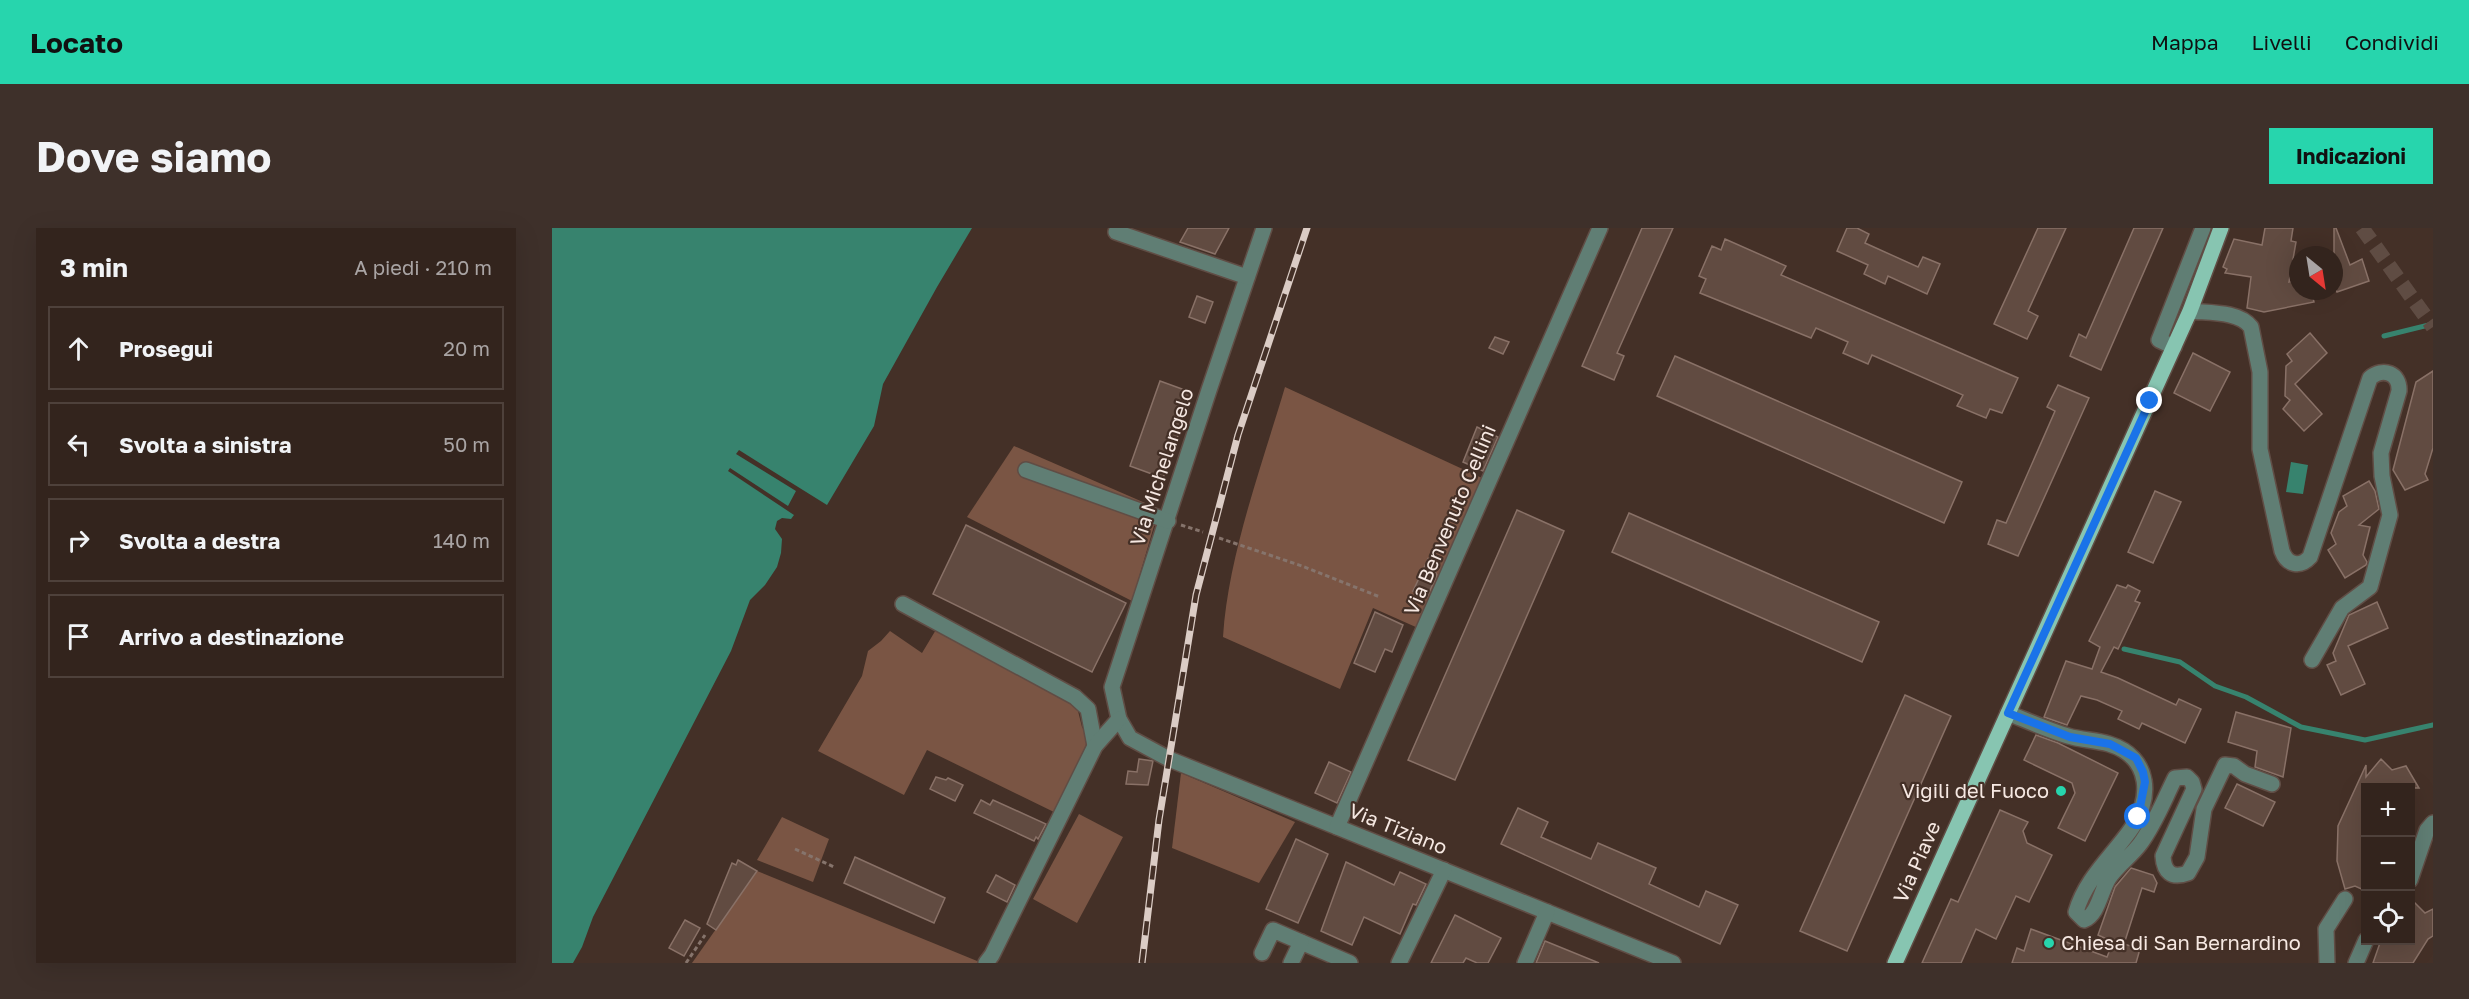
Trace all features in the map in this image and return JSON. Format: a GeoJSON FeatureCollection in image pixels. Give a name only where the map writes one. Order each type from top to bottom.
{"type":"FeatureCollection","features":[{"type":"Feature","properties":{"kind":"main road","name":"Via Piave"},"geometry":{"type":"LineString","coordinates":[[1895,963],[2190,311],[2221,228]]}},
{"type":"Feature","properties":{"kind":"street","name":"Via Michelangelo"},"geometry":{"type":"LineString","coordinates":[[1119,719],[1112,687],[1264,228]]}},
{"type":"Feature","properties":{"kind":"street","name":"Via Benvenuto Cellini"},"geometry":{"type":"LineString","coordinates":[[1337,827],[1600,228]]}},
{"type":"Feature","properties":{"kind":"street"},"geometry":{"type":"LineString","coordinates":[[2174,347],[2158,340],[2203,228]]}},
{"type":"Feature","properties":{"kind":"street"},"geometry":{"type":"LineString","coordinates":[[1116,232],[1247,278]]}},
{"type":"Feature","properties":{"kind":"street"},"geometry":{"type":"LineString","coordinates":[[2190,311],[2238,317],[2251,327],[2260,372],[2260,449],[2282,551],[2291,563],[2302,563],[2310,557],[2370,378],[2374,374],[2385,372],[2398,380],[2399,391],[2381,453],[2382,476],[2390,514],[2370,587],[2342,608],[2312,660]]}},
{"type":"Feature","properties":{"kind":"street"},"geometry":{"type":"LineString","coordinates":[[1026,470],[1167,521]]}},
{"type":"Feature","properties":{"kind":"street"},"geometry":{"type":"LineString","coordinates":[[903,604],[1075,697],[1088,709],[1095,746]]}},
{"type":"Feature","properties":{"kind":"street"},"geometry":{"type":"LineString","coordinates":[[2008,713],[2070,737],[2110,744],[2136,758],[2143,772],[2143,798],[2138,817],[2125,837],[2097,870],[2078,903],[2076,912],[2084,920],[2090,918],[2094,912],[2101,891],[2110,877],[2141,842],[2175,778],[2187,777],[2194,789],[2163,856],[2167,872],[2174,876],[2188,873],[2197,857],[2204,809],[2225,765],[2234,766],[2245,774],[2272,784]]}},
{"type":"Feature","properties":{"kind":"street"},"geometry":{"type":"LineString","coordinates":[[989,959],[1095,746],[1119,719]]}},
{"type":"Feature","properties":{"kind":"street","name":"Via Tiziano"},"geometry":{"type":"LineString","coordinates":[[1119,719],[1130,738],[1169,759],[1673,963]]}},
{"type":"Feature","properties":{"kind":"street"},"geometry":{"type":"LineString","coordinates":[[2415,865],[2427,830],[2433,823]]}},
{"type":"Feature","properties":{"kind":"street"},"geometry":{"type":"LineString","coordinates":[[1399,963],[1444,870]]}},
{"type":"Feature","properties":{"kind":"street"},"geometry":{"type":"LineString","coordinates":[[2326,963],[2326,929],[2345,899]]}},
{"type":"Feature","properties":{"kind":"street"},"geometry":{"type":"LineString","coordinates":[[1525,963],[1547,912]]}},
{"type":"Feature","properties":{"kind":"street"},"geometry":{"type":"LineString","coordinates":[[1262,953],[1273,930],[1350,963]]}},
{"type":"Feature","properties":{"kind":"street"},"geometry":{"type":"LineString","coordinates":[[1291,963],[1301,942]]}},
{"type":"Feature","properties":{"kind":"street"},"geometry":{"type":"LineString","coordinates":[[2356,963],[2364,945]]}},
{"type":"Feature","properties":{"kind":"path"},"geometry":{"type":"LineString","coordinates":[[1167,521],[1203,532]]}},
{"type":"Feature","properties":{"kind":"path"},"geometry":{"type":"LineString","coordinates":[[1219,538],[1302,566],[1380,597]]}},
{"type":"Feature","properties":{"kind":"path"},"geometry":{"type":"LineString","coordinates":[[795,849],[834,867]]}},
{"type":"Feature","properties":{"kind":"path"},"geometry":{"type":"LineString","coordinates":[[686,963],[705,935]]}},
{"type":"Feature","properties":{"kind":"shaded area"},"geometry":{"type":"Polygon","coordinates":[[[1285,387],[1482,478],[1421,616],[1418,628],[1373,608],[1340,689],[1223,637],[1226,606],[1239,543],[1285,387]]]}},
{"type":"Feature","properties":{"kind":"shaded area"},"geometry":{"type":"Polygon","coordinates":[[[1014,446],[1159,509],[1132,601],[967,517],[1014,446]]]}},
{"type":"Feature","properties":{"kind":"shaded area"},"geometry":{"type":"Polygon","coordinates":[[[937,628],[1068,701],[1078,711],[1082,727],[1090,740],[1056,813],[927,750],[904,795],[818,751],[862,676],[868,651],[890,631],[922,653],[937,628]]]}},
{"type":"Feature","properties":{"kind":"shaded area"},"geometry":{"type":"Polygon","coordinates":[[[1181,773],[1295,822],[1259,883],[1172,848],[1181,773]]]}},
{"type":"Feature","properties":{"kind":"shaded area"},"geometry":{"type":"Polygon","coordinates":[[[1079,814],[1123,837],[1077,923],[1033,899],[1079,814]]]}},
{"type":"Feature","properties":{"kind":"shaded area"},"geometry":{"type":"Polygon","coordinates":[[[782,817],[829,839],[813,882],[757,860],[782,817]]]}},
{"type":"Feature","properties":{"kind":"shaded area"},"geometry":{"type":"Polygon","coordinates":[[[757,871],[982,963],[692,963],[757,871]]]}},
{"type":"Feature","properties":{"kind":"water"},"geometry":{"type":"Polygon","coordinates":[[[552,228],[972,228],[883,384],[874,426],[827,505],[739,450],[736,454],[796,491],[788,506],[730,468],[728,471],[794,515],[791,519],[782,518],[777,521],[775,529],[782,539],[777,567],[765,585],[750,600],[731,651],[593,917],[582,947],[573,963],[552,963],[552,228]]]}},
{"type":"Feature","properties":{"kind":"water"},"geometry":{"type":"Polygon","coordinates":[[[2291,462],[2308,465],[2303,494],[2286,492],[2291,462]]]}},
{"type":"Feature","properties":{"kind":"building"},"geometry":{"type":"Polygon","coordinates":[[[1188,228],[1229,228],[1215,254],[1180,242],[1188,228]]]}},
{"type":"Feature","properties":{"kind":"building"},"geometry":{"type":"Polygon","coordinates":[[[1642,228],[1673,228],[1617,353],[1624,356],[1614,380],[1582,366],[1642,228]]]}},
{"type":"Feature","properties":{"kind":"building"},"geometry":{"type":"Polygon","coordinates":[[[1847,228],[1857,228],[1869,234],[1865,243],[1918,267],[1923,257],[1940,264],[1927,294],[1888,276],[1885,284],[1864,274],[1868,265],[1837,251],[1847,228]]]}},
{"type":"Feature","properties":{"kind":"building"},"geometry":{"type":"Polygon","coordinates":[[[2038,228],[2066,228],[2028,311],[2038,316],[2027,339],[1994,324],[2038,228]]]}},
{"type":"Feature","properties":{"kind":"building"},"geometry":{"type":"Polygon","coordinates":[[[2134,228],[2163,228],[2101,370],[2070,356],[2079,334],[2086,338],[2134,228]]]}},
{"type":"Feature","properties":{"kind":"building"},"geometry":{"type":"Polygon","coordinates":[[[2265,228],[2293,228],[2291,241],[2296,242],[2295,246],[2289,246],[2289,300],[2313,300],[2314,302],[2264,312],[2247,308],[2251,277],[2225,273],[2227,269],[2223,267],[2234,239],[2262,245],[2265,228]]]}},
{"type":"Feature","properties":{"kind":"building"},"geometry":{"type":"Polygon","coordinates":[[[2334,228],[2336,228],[2343,246],[2334,246],[2334,228]]]}},
{"type":"Feature","properties":{"kind":"building"},"geometry":{"type":"Polygon","coordinates":[[[1725,239],[1786,266],[1781,275],[2018,378],[2002,413],[1990,409],[1986,418],[1957,406],[1963,395],[1872,355],[1868,364],[1843,353],[1848,342],[1816,328],[1811,338],[1700,293],[1706,279],[1699,276],[1712,246],[1721,250],[1725,239]]]}},
{"type":"Feature","properties":{"kind":"building"},"geometry":{"type":"Polygon","coordinates":[[[2343,246],[2350,265],[2362,259],[2369,281],[2343,290],[2343,246]]]}},
{"type":"Feature","properties":{"kind":"building"},"geometry":{"type":"Polygon","coordinates":[[[1197,296],[1213,302],[1205,323],[1189,317],[1197,296]]]}},
{"type":"Feature","properties":{"kind":"building"},"geometry":{"type":"Polygon","coordinates":[[[2310,333],[2327,353],[2295,384],[2322,414],[2304,431],[2283,409],[2290,400],[2285,396],[2286,366],[2292,361],[2287,354],[2310,333]]]}},
{"type":"Feature","properties":{"kind":"building"},"geometry":{"type":"Polygon","coordinates":[[[1495,337],[1509,342],[1503,354],[1489,348],[1495,337]]]}},
{"type":"Feature","properties":{"kind":"building"},"geometry":{"type":"Polygon","coordinates":[[[2193,353],[2230,372],[2210,411],[2174,393],[2193,353]]]}},
{"type":"Feature","properties":{"kind":"building"},"geometry":{"type":"Polygon","coordinates":[[[1675,356],[1962,482],[1944,523],[1657,396],[1675,356]]]}},
{"type":"Feature","properties":{"kind":"building"},"geometry":{"type":"Polygon","coordinates":[[[2433,371],[2433,448],[2425,474],[2428,480],[2405,490],[2393,470],[2416,382],[2433,371]]]}},
{"type":"Feature","properties":{"kind":"building"},"geometry":{"type":"Polygon","coordinates":[[[1160,381],[1193,393],[1163,478],[1130,466],[1160,381]]]}},
{"type":"Feature","properties":{"kind":"building"},"geometry":{"type":"Polygon","coordinates":[[[2058,385],[2089,398],[2018,556],[1988,544],[1997,520],[2006,523],[2055,411],[2047,407],[2058,385]]]}},
{"type":"Feature","properties":{"kind":"building"},"geometry":{"type":"Polygon","coordinates":[[[1477,427],[1498,437],[1483,471],[1463,462],[1477,427]]]}},
{"type":"Feature","properties":{"kind":"building"},"geometry":{"type":"Polygon","coordinates":[[[2369,481],[2375,491],[2379,509],[2359,525],[2370,527],[2363,555],[2367,562],[2366,565],[2345,578],[2328,550],[2336,544],[2331,533],[2339,512],[2347,506],[2343,496],[2369,481]]]}},
{"type":"Feature","properties":{"kind":"building"},"geometry":{"type":"Polygon","coordinates":[[[2155,491],[2181,502],[2153,563],[2128,552],[2155,491]]]}},
{"type":"Feature","properties":{"kind":"building"},"geometry":{"type":"Polygon","coordinates":[[[1517,510],[1564,531],[1455,780],[1408,760],[1517,510]]]}},
{"type":"Feature","properties":{"kind":"building"},"geometry":{"type":"Polygon","coordinates":[[[1629,513],[1879,622],[1862,662],[1612,552],[1629,513]]]}},
{"type":"Feature","properties":{"kind":"building"},"geometry":{"type":"Polygon","coordinates":[[[966,525],[1126,603],[1092,672],[933,594],[966,525]]]}},
{"type":"Feature","properties":{"kind":"building"},"geometry":{"type":"Polygon","coordinates":[[[1428,559],[1437,575],[1427,597],[1413,591],[1428,559]]]}},
{"type":"Feature","properties":{"kind":"building"},"geometry":{"type":"Polygon","coordinates":[[[2117,585],[2126,588],[2128,585],[2140,591],[2135,601],[2140,603],[2118,649],[2114,647],[2101,672],[2176,705],[2179,699],[2201,709],[2185,743],[2142,723],[2139,729],[2118,719],[2122,711],[2081,696],[2067,725],[2044,717],[2066,661],[2092,669],[2100,647],[2089,641],[2117,585]]]}},
{"type":"Feature","properties":{"kind":"building"},"geometry":{"type":"Polygon","coordinates":[[[2377,602],[2388,628],[2348,646],[2365,684],[2341,695],[2327,665],[2336,661],[2333,653],[2349,615],[2377,602]]]}},
{"type":"Feature","properties":{"kind":"building"},"geometry":{"type":"Polygon","coordinates":[[[1375,612],[1403,625],[1392,652],[1385,649],[1375,672],[1354,663],[1375,612]]]}},
{"type":"Feature","properties":{"kind":"building"},"geometry":{"type":"Polygon","coordinates":[[[1905,695],[1951,716],[1847,951],[1800,931],[1905,695]]]}},
{"type":"Feature","properties":{"kind":"building"},"geometry":{"type":"Polygon","coordinates":[[[2236,712],[2291,728],[2283,777],[2255,767],[2257,751],[2228,742],[2236,712]]]}},
{"type":"Feature","properties":{"kind":"building"},"geometry":{"type":"Polygon","coordinates":[[[2036,735],[2058,743],[2118,773],[2085,841],[2058,828],[2075,793],[2072,783],[2024,760],[2036,735]]]}},
{"type":"Feature","properties":{"kind":"building"},"geometry":{"type":"Polygon","coordinates":[[[1139,759],[1153,761],[1148,785],[1126,784],[1128,771],[1137,772],[1139,759]]]}},
{"type":"Feature","properties":{"kind":"building"},"geometry":{"type":"Polygon","coordinates":[[[2381,759],[2392,770],[2406,766],[2419,788],[2415,788],[2415,783],[2361,783],[2361,889],[2355,886],[2345,889],[2337,861],[2338,826],[2366,765],[2366,777],[2381,759]]]}},
{"type":"Feature","properties":{"kind":"building"},"geometry":{"type":"Polygon","coordinates":[[[1329,762],[1351,772],[1337,803],[1315,793],[1329,762]]]}},
{"type":"Feature","properties":{"kind":"building"},"geometry":{"type":"Polygon","coordinates":[[[936,777],[946,780],[948,778],[963,785],[955,801],[930,789],[936,777]]]}},
{"type":"Feature","properties":{"kind":"building"},"geometry":{"type":"Polygon","coordinates":[[[2237,784],[2275,802],[2263,826],[2225,808],[2237,784]]]}},
{"type":"Feature","properties":{"kind":"building"},"geometry":{"type":"Polygon","coordinates":[[[981,800],[990,805],[993,800],[1046,824],[1038,839],[1036,837],[1034,841],[974,813],[981,800]]]}},
{"type":"Feature","properties":{"kind":"building"},"geometry":{"type":"Polygon","coordinates":[[[1518,808],[1548,822],[1541,837],[1591,859],[1598,843],[1656,868],[1649,884],[1699,907],[1706,891],[1738,905],[1720,944],[1501,844],[1518,808]]]}},
{"type":"Feature","properties":{"kind":"building"},"geometry":{"type":"Polygon","coordinates":[[[2000,810],[2028,822],[2023,831],[2027,843],[2052,855],[2029,902],[2016,896],[1996,939],[1976,929],[1961,963],[1922,963],[1951,899],[1958,902],[2000,810]]]}},
{"type":"Feature","properties":{"kind":"building"},"geometry":{"type":"Polygon","coordinates":[[[1296,839],[1328,854],[1298,923],[1266,909],[1296,839]]]}},
{"type":"Feature","properties":{"kind":"building"},"geometry":{"type":"Polygon","coordinates":[[[855,857],[945,898],[934,923],[844,883],[855,857]]]}},
{"type":"Feature","properties":{"kind":"building"},"geometry":{"type":"Polygon","coordinates":[[[738,860],[757,871],[716,930],[707,924],[732,863],[736,865],[738,860]]]}},
{"type":"Feature","properties":{"kind":"building"},"geometry":{"type":"Polygon","coordinates":[[[1346,862],[1394,885],[1400,872],[1426,884],[1416,905],[1413,904],[1400,934],[1364,917],[1352,945],[1321,931],[1346,862]]]}},
{"type":"Feature","properties":{"kind":"building"},"geometry":{"type":"Polygon","coordinates":[[[2131,868],[2153,875],[2157,883],[2154,892],[2142,888],[2124,944],[2140,949],[2136,963],[2012,963],[2017,948],[2024,951],[2031,929],[2107,957],[2113,942],[2098,935],[2115,887],[2131,868]]]}},
{"type":"Feature","properties":{"kind":"building"},"geometry":{"type":"Polygon","coordinates":[[[996,875],[1015,885],[1007,902],[987,892],[996,875]]]}},
{"type":"Feature","properties":{"kind":"building"},"geometry":{"type":"Polygon","coordinates":[[[2415,903],[2425,913],[2433,909],[2433,936],[2428,939],[2413,963],[2373,963],[2379,945],[2415,945],[2415,903]]]}},
{"type":"Feature","properties":{"kind":"building"},"geometry":{"type":"Polygon","coordinates":[[[1455,915],[1501,938],[1488,963],[1477,963],[1466,958],[1463,963],[1431,963],[1455,915]]]}},
{"type":"Feature","properties":{"kind":"building"},"geometry":{"type":"Polygon","coordinates":[[[685,920],[700,928],[684,956],[669,948],[685,920]]]}},
{"type":"Feature","properties":{"kind":"building"},"geometry":{"type":"Polygon","coordinates":[[[1545,941],[1599,963],[1536,963],[1545,941]]]}},
{"type":"Feature","properties":{"kind":"waterway"},"geometry":{"type":"LineString","coordinates":[[2384,336],[2433,324]]}},
{"type":"Feature","properties":{"kind":"waterway"},"geometry":{"type":"LineString","coordinates":[[2124,649],[2180,662],[2215,686],[2246,697],[2301,727],[2365,740],[2433,725]]}},
{"type":"Feature","properties":{"kind":"tunnel"},"geometry":{"type":"LineString","coordinates":[[2362,228],[2433,327]]}},
{"type":"Feature","properties":{"kind":"railway"},"geometry":{"type":"LineString","coordinates":[[1142,963],[1159,820],[1196,595],[1238,435],[1307,228]]}},
{"type":"Feature","properties":{"kind":"place","name":"Vigili del Fuoco"},"geometry":{"type":"Point","coordinates":[2061,791]}},
{"type":"Feature","properties":{"kind":"place","name":"Chiesa di San Bernardino"},"geometry":{"type":"Point","coordinates":[2049,943]}},
{"type":"Feature","properties":{"kind":"route"},"geometry":{"type":"LineString","coordinates":[[2138,817],[2145,782],[2136,758],[2110,744],[2070,737],[2008,713],[2150,401]]}}]}
